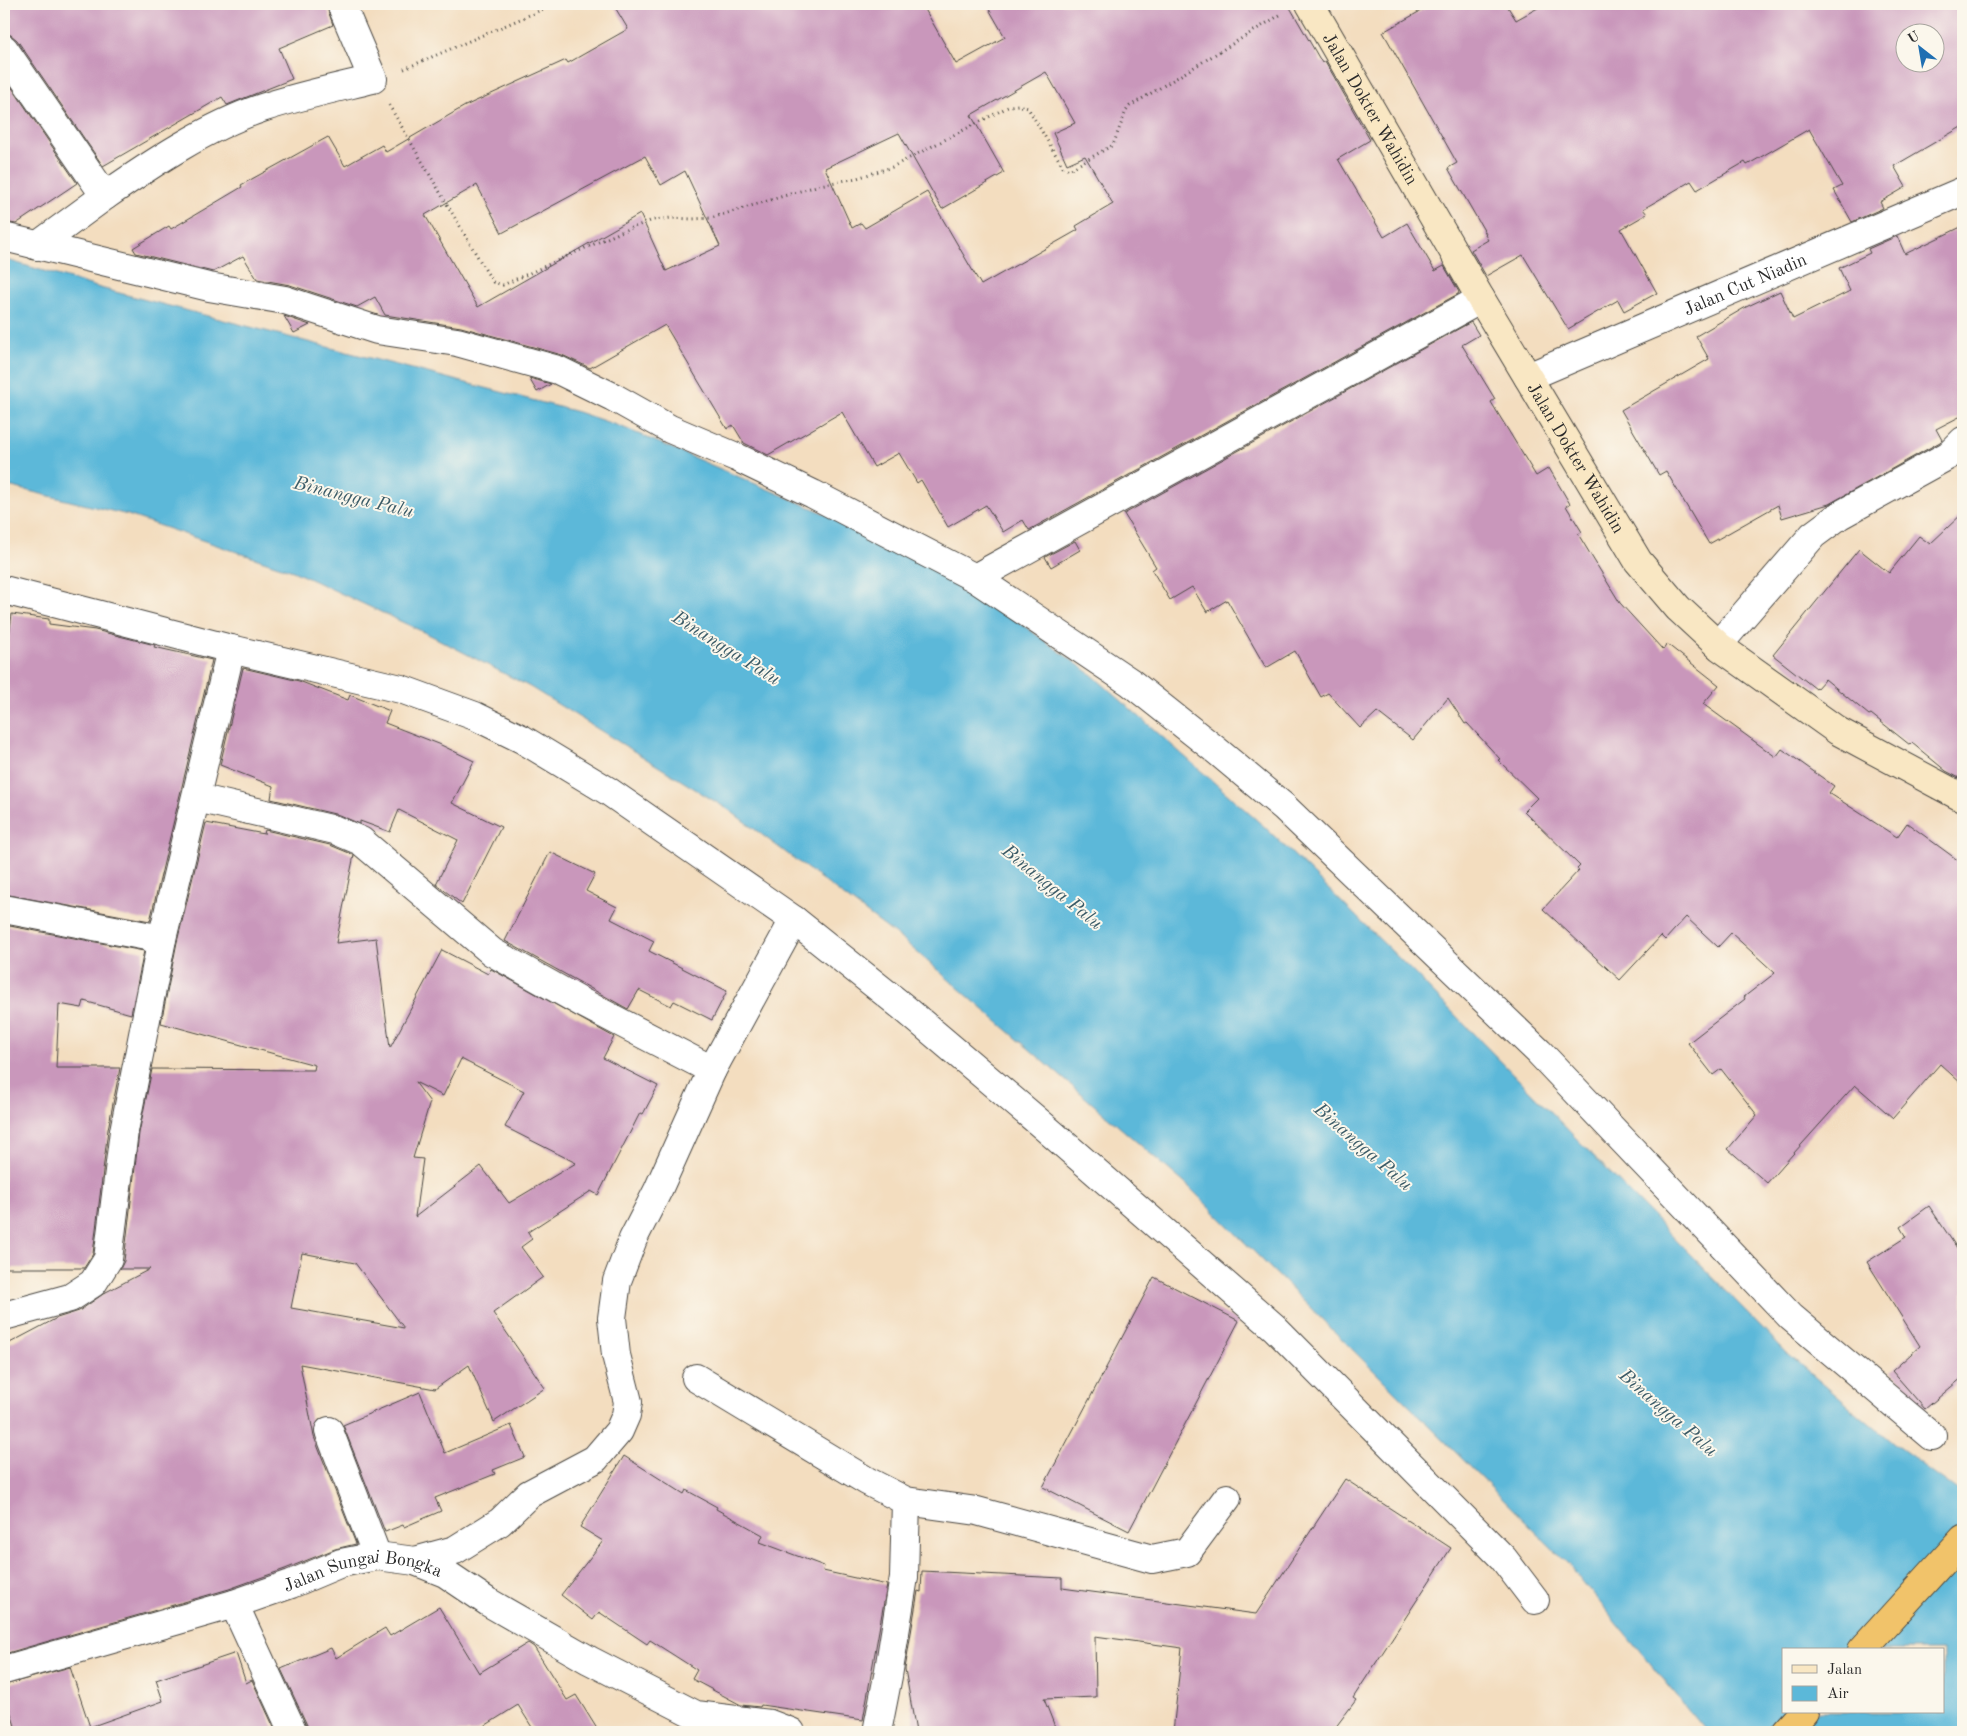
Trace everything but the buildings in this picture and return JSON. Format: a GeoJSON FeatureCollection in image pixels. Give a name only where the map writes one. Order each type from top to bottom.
{"type":"FeatureCollection","features":[{"type":"Feature","properties":{"kind":"highway"},"geometry":{"type":"LineString","coordinates":[[1864,1648],[1963,1539]]}},
{"type":"Feature","properties":{"kind":"highway"},"geometry":{"type":"LineString","coordinates":[[1786,1732],[1802,1714]]}},
{"type":"Feature","properties":{"kind":"street"},"geometry":{"type":"LineString","coordinates":[[37,246],[141,172],[225,123],[261,108],[373,78],[341,4]]}},
{"type":"Feature","properties":{"kind":"street","name":"Jalan Dokter Wahidin"},"geometry":{"type":"LineString","coordinates":[[1310,4],[1481,299],[1638,561],[1678,608],[1718,645],[1838,731],[1963,798]]}},
{"type":"Feature","properties":{"kind":"street"},"geometry":{"type":"LineString","coordinates":[[4,49],[105,196]]}},
{"type":"Feature","properties":{"kind":"street","name":"Jalan Cut Niadin"},"geometry":{"type":"LineString","coordinates":[[1528,377],[1963,191]]}},
{"type":"Feature","properties":{"kind":"street"},"geometry":{"type":"LineString","coordinates":[[4,237],[209,287],[285,300],[377,330],[457,342],[558,370],[613,397],[670,429],[736,457],[813,494],[975,578],[1130,682],[1284,807],[1539,1052],[1791,1317],[1932,1436]]}},
{"type":"Feature","properties":{"kind":"street"},"geometry":{"type":"LineString","coordinates":[[975,578],[1481,299]]}},
{"type":"Feature","properties":{"kind":"street"},"geometry":{"type":"LineString","coordinates":[[1718,645],[1814,535],[1840,515],[1949,455],[1963,441]]}},
{"type":"Feature","properties":{"kind":"street"},"geometry":{"type":"LineString","coordinates":[[4,590],[231,649],[401,689],[475,716],[522,739],[608,791],[794,920],[911,1013],[1274,1328],[1503,1558],[1535,1600]]}},
{"type":"Feature","properties":{"kind":"street"},"geometry":{"type":"LineString","coordinates":[[4,1316],[70,1298],[93,1283],[108,1259],[124,1131],[162,938],[231,649]]}},
{"type":"Feature","properties":{"kind":"street"},"geometry":{"type":"LineString","coordinates":[[196,798],[335,830],[361,841],[492,952],[582,1002],[712,1070]]}},
{"type":"Feature","properties":{"kind":"street"},"geometry":{"type":"LineString","coordinates":[[4,909],[162,938]]}},
{"type":"Feature","properties":{"kind":"street"},"geometry":{"type":"LineString","coordinates":[[416,1561],[456,1550],[500,1522],[529,1494],[595,1459],[619,1431],[626,1415],[628,1402],[616,1355],[612,1318],[617,1281],[633,1239],[658,1190],[712,1070],[794,920]]}},
{"type":"Feature","properties":{"kind":"street"},"geometry":{"type":"LineString","coordinates":[[696,1378],[867,1482],[906,1502],[977,1511],[1152,1559],[1187,1552],[1227,1498]]}},
{"type":"Feature","properties":{"kind":"street"},"geometry":{"type":"LineString","coordinates":[[329,1431],[377,1556]]}},
{"type":"Feature","properties":{"kind":"street"},"geometry":{"type":"LineString","coordinates":[[877,1732],[904,1577],[906,1502]]}},
{"type":"Feature","properties":{"kind":"street","name":"Jalan Sungai Bongka"},"geometry":{"type":"LineString","coordinates":[[4,1670],[234,1604],[291,1584],[341,1563],[377,1556],[416,1561],[445,1573],[488,1602],[589,1660],[688,1724]]}},
{"type":"Feature","properties":{"kind":"street"},"geometry":{"type":"LineString","coordinates":[[234,1604],[293,1732]]}},
{"type":"Feature","properties":{"kind":"street"},"geometry":{"type":"LineString","coordinates":[[688,1724],[770,1724],[791,1732]]}},
{"type":"Feature","properties":{"kind":"path"},"geometry":{"type":"LineString","coordinates":[[554,4],[401,71],[373,78],[486,271],[493,282],[503,285],[623,230],[653,220],[711,218],[820,185],[857,178],[892,167],[1010,106],[1018,105],[1028,108],[1063,167],[1069,170],[1113,145],[1126,111],[1130,106],[1282,14]]}},
{"type":"Feature","properties":{"kind":"water","name":"Binangga Palu"},"geometry":{"type":"Polygon","coordinates":[[[4,259],[100,288],[578,412],[622,427],[819,511],[964,583],[1091,674],[1267,829],[1412,971],[1790,1356],[1894,1444],[1963,1494],[1963,1732],[1707,1732],[1568,1564],[1189,1187],[904,941],[729,810],[530,687],[432,636],[293,571],[128,515],[4,485],[4,259]]]}}]}
